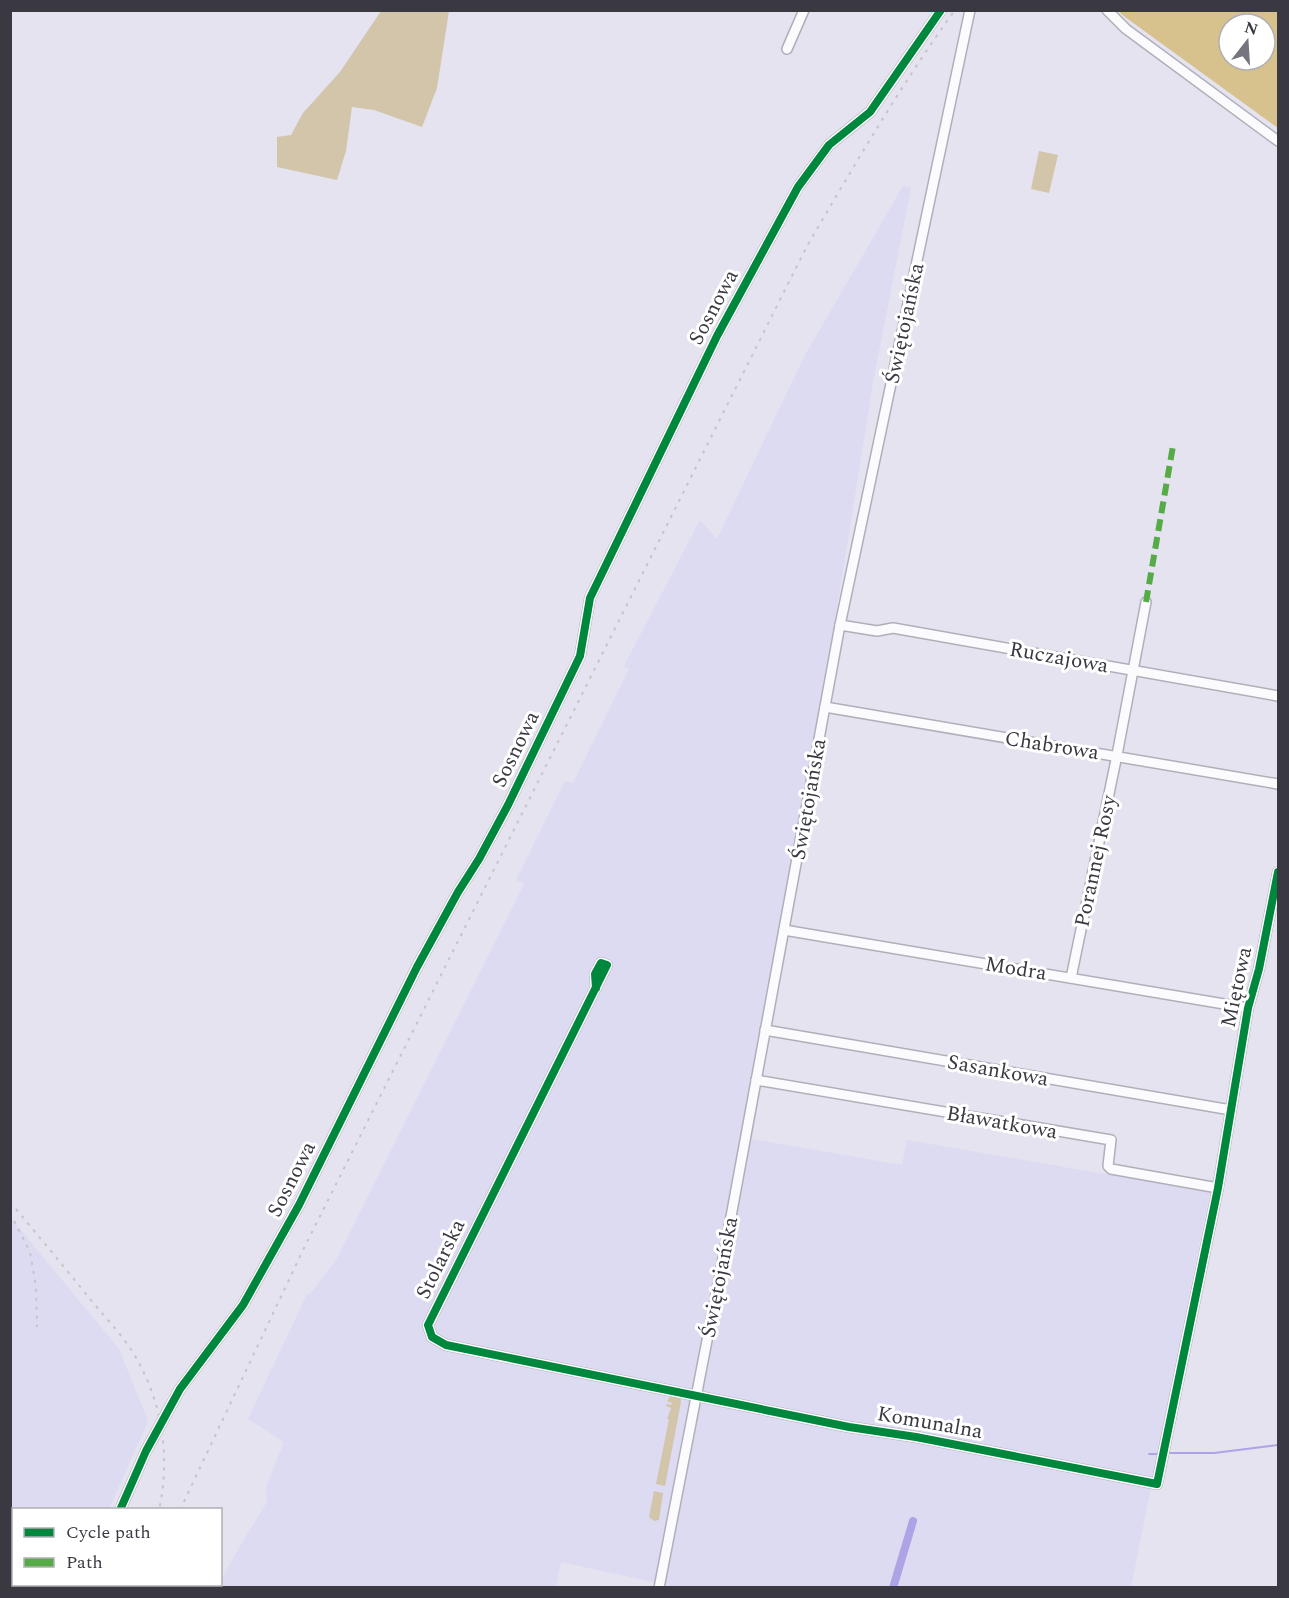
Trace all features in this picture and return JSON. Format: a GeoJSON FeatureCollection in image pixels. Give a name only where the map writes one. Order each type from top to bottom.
{"type":"FeatureCollection","features":[{"type":"Feature","properties":{"kind":"street"},"geometry":{"type":"LineString","coordinates":[[787,49],[804,10]]}},
{"type":"Feature","properties":{"kind":"street","name":"Sosnowa"},"geometry":{"type":"LineString","coordinates":[[120,1508],[146,1451],[180,1389],[243,1305],[299,1204],[417,967],[508,805],[580,656],[590,598],[717,336],[798,187],[829,145],[870,112],[941,10]]}},
{"type":"Feature","properties":{"kind":"street"},"geometry":{"type":"LineString","coordinates":[[1107,10],[1126,29],[1278,141]]}},
{"type":"Feature","properties":{"kind":"street","name":"Świętojańska"},"geometry":{"type":"LineString","coordinates":[[659,1587],[840,626],[971,11]]}},
{"type":"Feature","properties":{"kind":"street","name":"Porannej Rosy"},"geometry":{"type":"LineString","coordinates":[[1071,978],[1146,602]]}},
{"type":"Feature","properties":{"kind":"street","name":"Ruczajowa"},"geometry":{"type":"LineString","coordinates":[[840,626],[877,631],[893,628],[1278,696]]}},
{"type":"Feature","properties":{"kind":"street","name":"Chabrowa"},"geometry":{"type":"LineString","coordinates":[[825,707],[1278,784]]}},
{"type":"Feature","properties":{"kind":"street","name":"Miętowa"},"geometry":{"type":"LineString","coordinates":[[1157,1484],[1218,1188],[1248,1008],[1259,969],[1278,872]]}},
{"type":"Feature","properties":{"kind":"street","name":"Modra"},"geometry":{"type":"LineString","coordinates":[[784,930],[1248,1008]]}},
{"type":"Feature","properties":{"kind":"street","name":"Stolarska"},"geometry":{"type":"LineString","coordinates":[[596,988],[428,1324],[432,1336],[446,1345],[696,1396]]}},
{"type":"Feature","properties":{"kind":"street","name":"Sasankowa"},"geometry":{"type":"LineString","coordinates":[[765,1030],[1231,1110]]}},
{"type":"Feature","properties":{"kind":"street","name":"Bławatkowa"},"geometry":{"type":"LineString","coordinates":[[756,1080],[1111,1140],[1108,1166],[1111,1169],[1218,1188]]}},
{"type":"Feature","properties":{"kind":"street","name":"Komunalna"},"geometry":{"type":"LineString","coordinates":[[696,1396],[1157,1484]]}},
{"type":"Feature","properties":{"kind":"shaded area"},"geometry":{"type":"Polygon","coordinates":[[[381,11],[449,11],[437,88],[422,127],[374,110],[352,107],[346,151],[337,180],[277,167],[277,137],[291,135],[303,113],[340,72],[381,11]]]}},
{"type":"Feature","properties":{"kind":"shaded area"},"geometry":{"type":"Polygon","coordinates":[[[1118,11],[1278,11],[1278,128],[1125,17],[1118,11]]]}},
{"type":"Feature","properties":{"kind":"shaded area"},"geometry":{"type":"Polygon","coordinates":[[[1039,151],[1058,155],[1049,193],[1031,189],[1039,151]]]}},
{"type":"Feature","properties":{"kind":"shaded area"},"geometry":{"type":"Polygon","coordinates":[[[903,186],[911,188],[874,377],[752,1139],[902,1165],[907,1140],[1210,1192],[1131,1587],[680,1588],[561,1562],[556,1587],[216,1588],[222,1586],[222,1578],[267,1502],[266,1487],[284,1442],[248,1419],[307,1294],[310,1294],[336,1260],[524,884],[516,880],[565,781],[573,783],[629,669],[624,666],[700,520],[717,539],[804,357],[903,186]]]}},
{"type":"Feature","properties":{"kind":"shaded area"},"geometry":{"type":"Polygon","coordinates":[[[10,1217],[119,1349],[148,1421],[109,1508],[12,1508],[12,1586],[76,1586],[11,1587],[10,1217]]]}},
{"type":"Feature","properties":{"kind":"shaded area"},"geometry":{"type":"Polygon","coordinates":[[[671,1395],[680,1397],[681,1402],[665,1486],[656,1484],[671,1408],[666,1406],[672,1403],[667,1401],[671,1395]]]}},
{"type":"Feature","properties":{"kind":"shaded area"},"geometry":{"type":"Polygon","coordinates":[[[654,1491],[663,1493],[659,1520],[654,1521],[649,1517],[654,1491]]]}},
{"type":"Feature","properties":{"kind":"waterway"},"geometry":{"type":"LineString","coordinates":[[1170,1453],[1214,1453],[1278,1445]]}},
{"type":"Feature","properties":{"kind":"waterway"},"geometry":{"type":"LineString","coordinates":[[1149,1454],[1157,1454]]}},
{"type":"Feature","properties":{"kind":"waterway"},"geometry":{"type":"LineString","coordinates":[[893,1588],[913,1521]]}},
{"type":"Feature","properties":{"kind":"railway"},"geometry":{"type":"LineString","coordinates":[[181,1508],[304,1248],[807,246],[896,97],[955,10]]}},
{"type":"Feature","properties":{"kind":"railway"},"geometry":{"type":"LineString","coordinates":[[10,1202],[121,1336],[142,1369],[157,1408],[164,1448],[163,1489],[159,1508]]}},
{"type":"Feature","properties":{"kind":"railway"},"geometry":{"type":"LineString","coordinates":[[10,1213],[30,1252],[36,1287],[37,1327]]}},
{"type":"Feature","properties":{"kind":"marked path"},"geometry":{"type":"LineString","coordinates":[[1146,602],[1173,446]]}},
{"type":"Feature","properties":{"kind":"cycle path"},"geometry":{"type":"LineString","coordinates":[[121,1508],[146,1451],[180,1389],[243,1305],[299,1205],[417,967],[508,805],[580,656],[590,598],[717,336],[798,187],[829,145],[870,112],[941,10]]}},
{"type":"Feature","properties":{"kind":"cycle path"},"geometry":{"type":"LineString","coordinates":[[596,988],[595,974],[601,963],[607,965],[428,1325],[432,1337],[446,1345],[849,1427],[916,1437],[1157,1484],[1218,1188],[1248,1008],[1259,969],[1278,872]]}}]}
